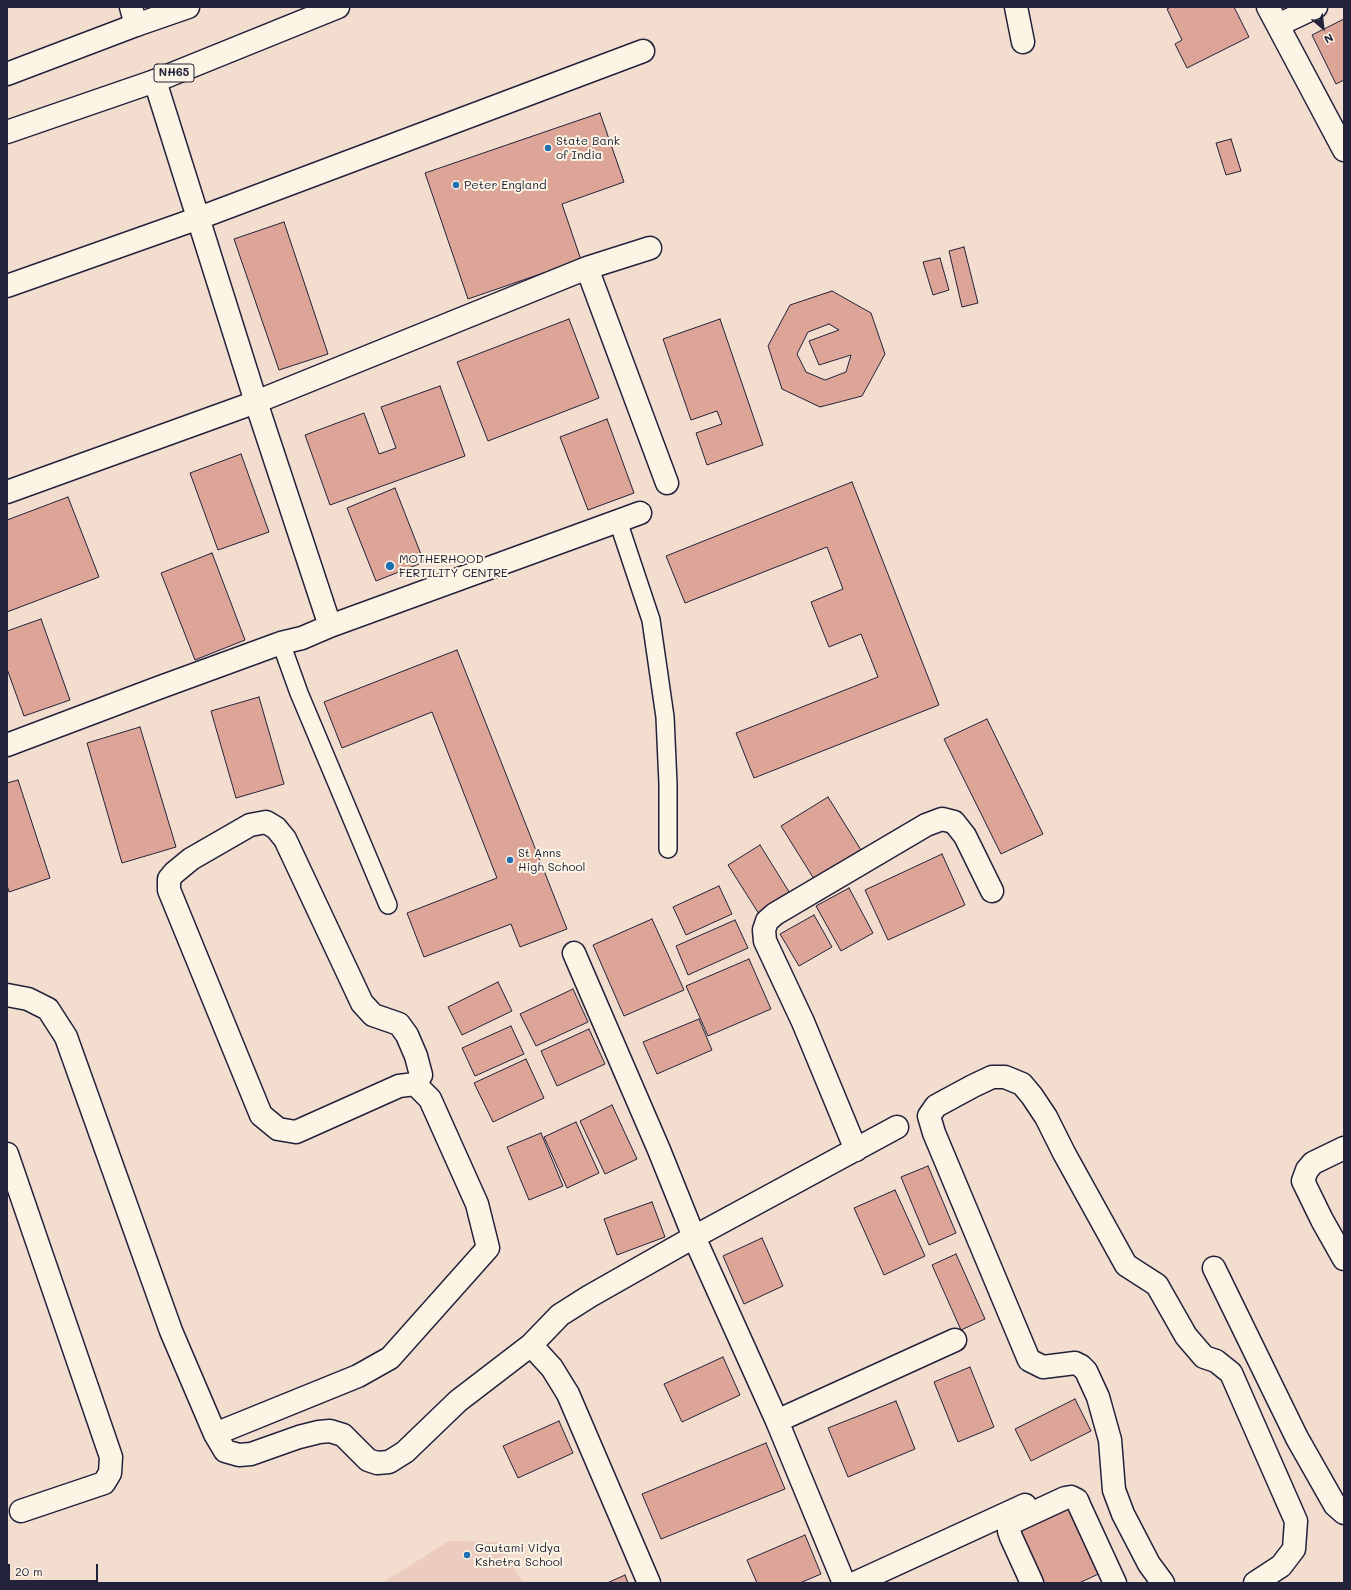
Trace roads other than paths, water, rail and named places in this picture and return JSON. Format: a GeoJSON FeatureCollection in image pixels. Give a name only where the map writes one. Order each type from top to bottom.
{"type":"FeatureCollection","features":[{"type":"Feature","properties":{"kind":"main road"},"geometry":{"type":"LineString","coordinates":[[7,74],[133,16],[188,7]]}},
{"type":"Feature","properties":{"kind":"main road","name":"NH65"},"geometry":{"type":"LineString","coordinates":[[7,132],[155,80],[338,7]]}},
{"type":"Feature","properties":{"kind":"main road"},"geometry":{"type":"LineString","coordinates":[[1016,7],[1023,42]]}},
{"type":"Feature","properties":{"kind":"main road"},"geometry":{"type":"LineString","coordinates":[[1316,7],[1273,16],[1344,150]]}},
{"type":"Feature","properties":{"kind":"main road"},"geometry":{"type":"LineString","coordinates":[[7,286],[199,218],[643,51]]}},
{"type":"Feature","properties":{"kind":"main road"},"geometry":{"type":"LineString","coordinates":[[155,80],[256,402],[330,626]]}},
{"type":"Feature","properties":{"kind":"main road"},"geometry":{"type":"LineString","coordinates":[[7,492],[256,402],[587,268],[650,248]]}},
{"type":"Feature","properties":{"kind":"main road"},"geometry":{"type":"LineString","coordinates":[[587,268],[667,483]]}},
{"type":"Feature","properties":{"kind":"main road"},"geometry":{"type":"LineString","coordinates":[[7,745],[281,643],[302,638],[330,626],[640,513]]}},
{"type":"Feature","properties":{"kind":"main road"},"geometry":{"type":"LineString","coordinates":[[856,1150],[803,1022],[764,942],[764,930],[767,921],[775,914],[926,825],[942,819],[954,822],[965,836],[992,891]]}},
{"type":"Feature","properties":{"kind":"main road"},"geometry":{"type":"LineString","coordinates":[[266,822],[276,828],[285,839],[362,1003],[374,1015],[399,1024],[408,1035],[421,1075],[415,1084],[399,1086],[296,1132],[278,1129],[261,1115],[169,890],[169,879],[174,873],[191,858],[250,825],[266,822]]}},
{"type":"Feature","properties":{"kind":"main road"},"geometry":{"type":"LineString","coordinates":[[574,953],[659,1150],[694,1237],[777,1421],[844,1583]]}},
{"type":"Feature","properties":{"kind":"main road"},"geometry":{"type":"LineString","coordinates":[[7,995],[28,999],[48,1009],[66,1037],[171,1331],[215,1434],[224,1451],[239,1455],[251,1454],[299,1437],[330,1431],[343,1435],[368,1460],[377,1463],[388,1462],[410,1447],[458,1401],[531,1345],[560,1315],[590,1296],[694,1237],[897,1127]]}},
{"type":"Feature","properties":{"kind":"main road"},"geometry":{"type":"LineString","coordinates":[[1163,1583],[1146,1558],[1123,1514],[1114,1490],[1110,1440],[1098,1397],[1086,1372],[1081,1366],[1075,1363],[1043,1367],[1029,1360],[934,1133],[929,1116],[936,1106],[992,1077],[1005,1077],[1022,1084],[1032,1096],[1046,1117],[1064,1153],[1126,1265],[1157,1285],[1186,1336],[1204,1358],[1216,1361],[1231,1373],[1296,1521],[1294,1549],[1281,1566],[1255,1583]]}},
{"type":"Feature","properties":{"kind":"main road"},"geometry":{"type":"LineString","coordinates":[[215,1434],[358,1376],[390,1358],[488,1248],[477,1204],[430,1099],[415,1084]]}},
{"type":"Feature","properties":{"kind":"main road"},"geometry":{"type":"LineString","coordinates":[[1344,1148],[1313,1163],[1307,1170],[1303,1181],[1322,1220],[1344,1259]]}},
{"type":"Feature","properties":{"kind":"main road"},"geometry":{"type":"LineString","coordinates":[[7,1154],[110,1457],[110,1474],[104,1483],[21,1511]]}},
{"type":"Feature","properties":{"kind":"main road"},"geometry":{"type":"LineString","coordinates":[[1214,1268],[1297,1438],[1335,1505],[1344,1513]]}},
{"type":"Feature","properties":{"kind":"main road"},"geometry":{"type":"LineString","coordinates":[[777,1421],[955,1340]]}},
{"type":"Feature","properties":{"kind":"main road"},"geometry":{"type":"LineString","coordinates":[[531,1345],[552,1368],[568,1394],[649,1583]]}},
{"type":"Feature","properties":{"kind":"main road"},"geometry":{"type":"LineString","coordinates":[[855,1583],[1055,1490]]}},
{"type":"Feature","properties":{"kind":"main road"},"geometry":{"type":"LineString","coordinates":[[1032,1583],[1011,1537],[1009,1531],[1011,1524],[1065,1498],[1071,1497],[1077,1500],[1116,1583]]}},
{"type":"Feature","properties":{"kind":"lane"},"geometry":{"type":"LineString","coordinates":[[618,521],[650,620],[665,717],[668,784],[668,849]]}},
{"type":"Feature","properties":{"kind":"lane"},"geometry":{"type":"LineString","coordinates":[[281,643],[299,692],[388,905]]}},
{"type":"Feature","properties":{"kind":"place","name":"State Bank of India"},"geometry":{"type":"Point","coordinates":[548,148]}},
{"type":"Feature","properties":{"kind":"place","name":"Peter England"},"geometry":{"type":"Point","coordinates":[456,185]}},
{"type":"Feature","properties":{"kind":"place","name":"MOTHERHOOD FERTILITY CENTRE"},"geometry":{"type":"Point","coordinates":[390,566]}},
{"type":"Feature","properties":{"kind":"place","name":"St Anns High School"},"geometry":{"type":"Point","coordinates":[510,860]}},
{"type":"Feature","properties":{"kind":"place","name":"Gautami Vidya Kshetra School"},"geometry":{"type":"Point","coordinates":[467,1555]}}]}
